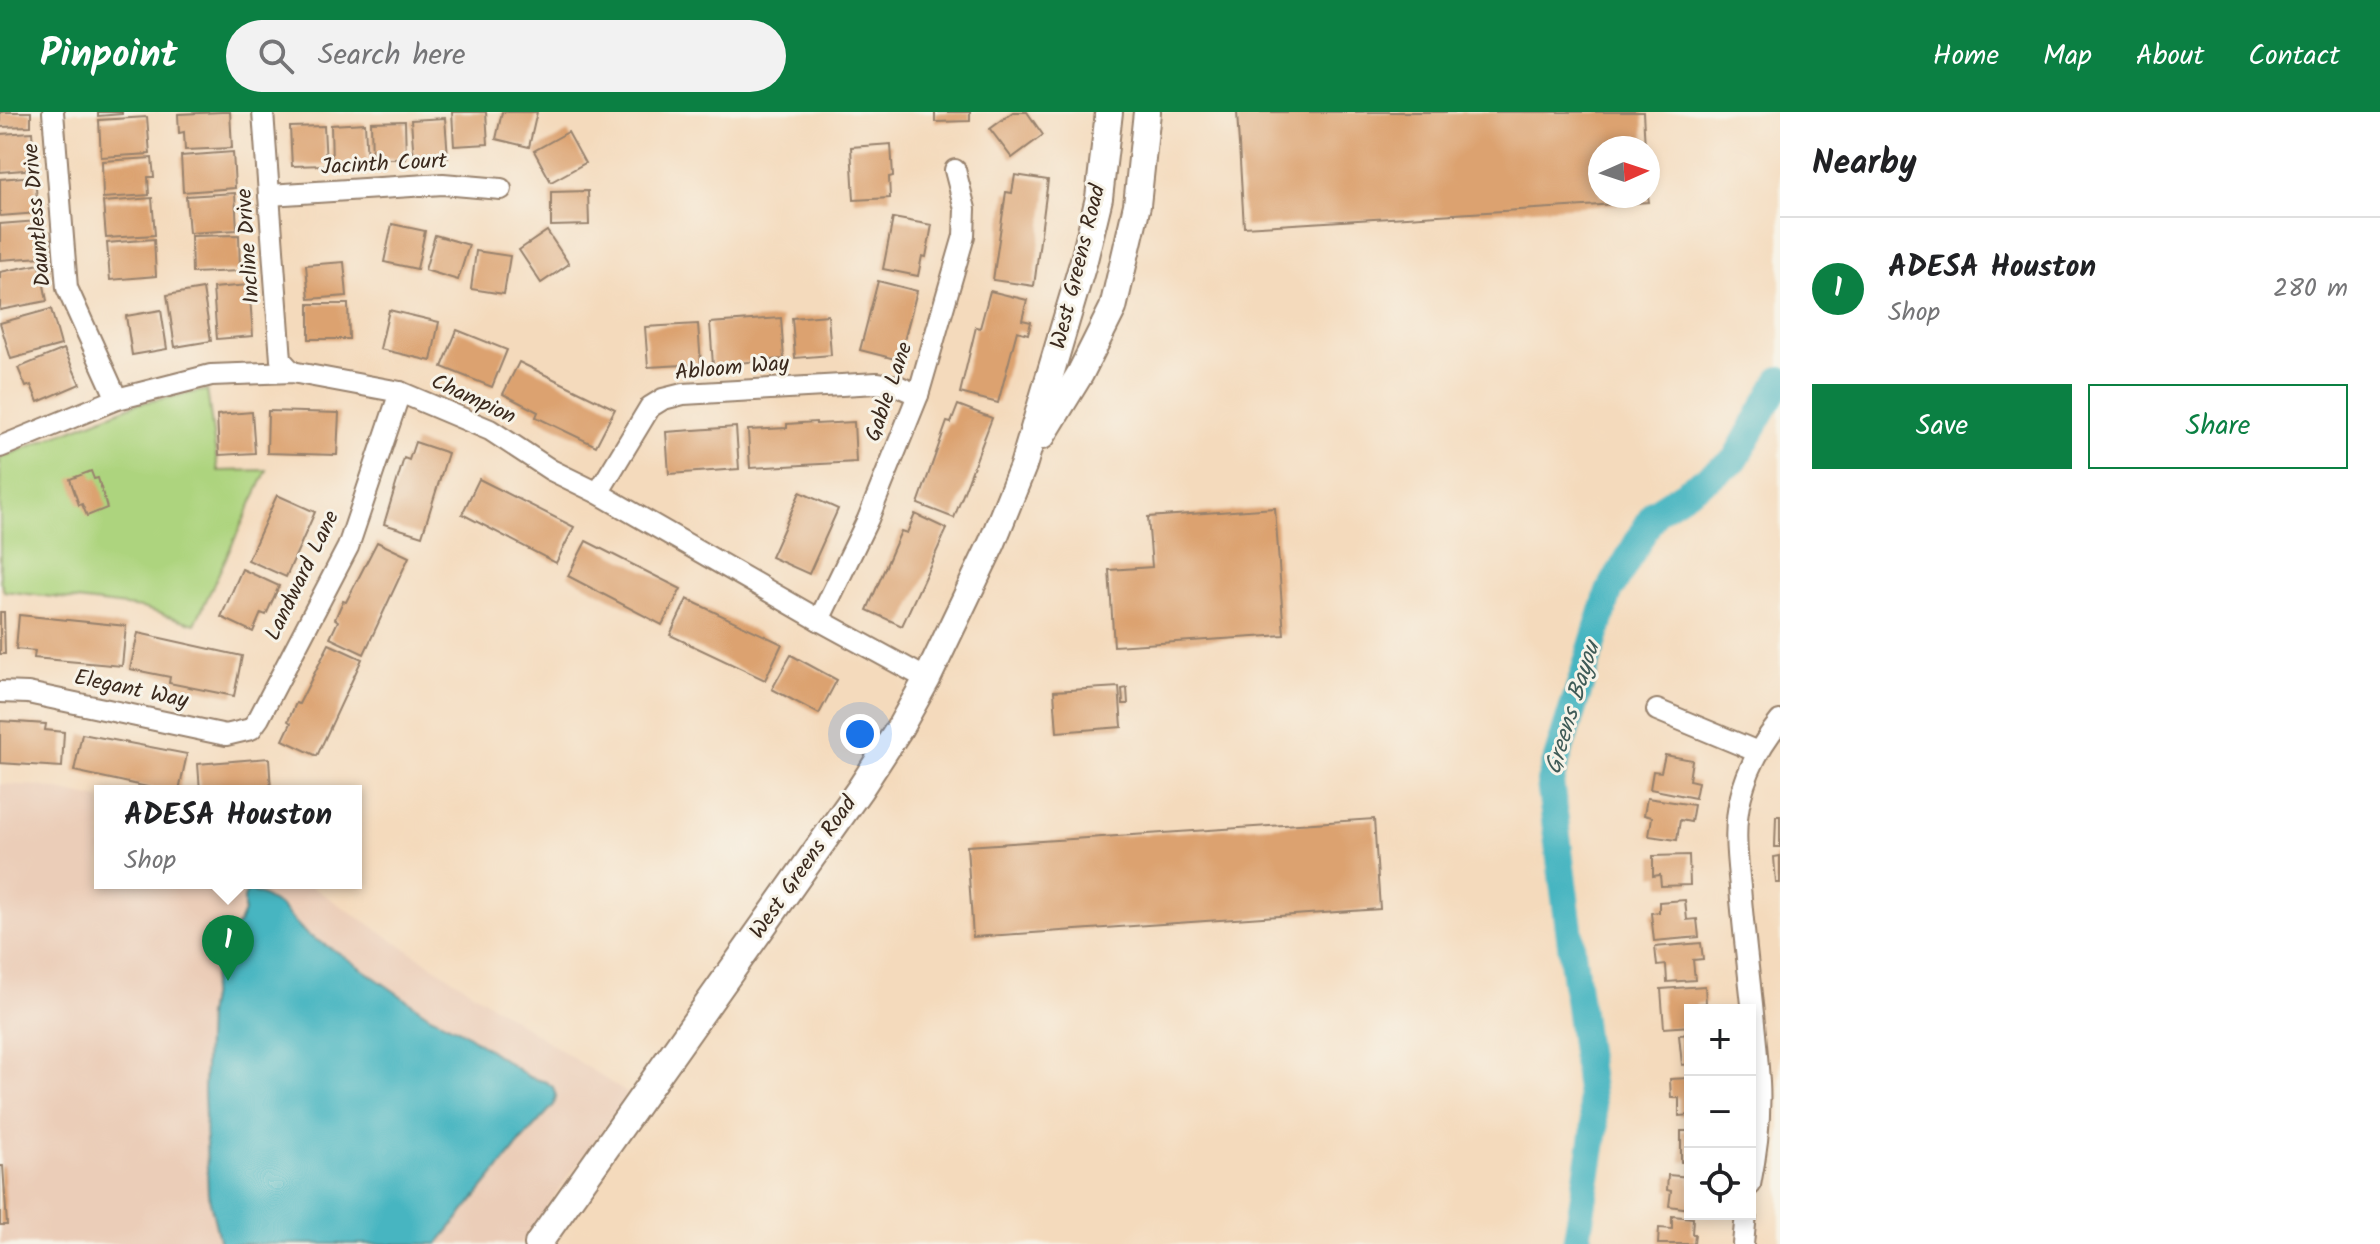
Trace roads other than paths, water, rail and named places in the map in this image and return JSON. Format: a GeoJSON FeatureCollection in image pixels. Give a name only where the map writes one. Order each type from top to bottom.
{"type":"FeatureCollection","features":[{"type":"Feature","properties":{"kind":"main road","name":"West Greens Road"},"geometry":{"type":"LineString","coordinates":[[538,1244],[860,789],[927,679],[992,543],[1023,466],[1084,260],[1099,198],[1109,112]]}},
{"type":"Feature","properties":{"kind":"main road","name":"West Greens Road"},"geometry":{"type":"LineString","coordinates":[[1023,466],[1080,374],[1113,308],[1137,205],[1147,112]]}},
{"type":"Feature","properties":{"kind":"street","name":"Dauntless Drive"},"geometry":{"type":"LineString","coordinates":[[53,112],[67,288],[117,399]]}},
{"type":"Feature","properties":{"kind":"street","name":"Incline Drive"},"geometry":{"type":"LineString","coordinates":[[263,112],[281,360],[292,372]]}},
{"type":"Feature","properties":{"kind":"street","name":"Gable Lane"},"geometry":{"type":"LineString","coordinates":[[819,620],[868,519],[918,395],[964,236],[965,209],[955,170]]}},
{"type":"Feature","properties":{"kind":"street","name":"Jacinth Court"},"geometry":{"type":"LineString","coordinates":[[269,195],[443,184],[501,189]]}},
{"type":"Feature","properties":{"kind":"street","name":"Champion"},"geometry":{"type":"LineString","coordinates":[[0,447],[117,399],[211,375],[292,372],[400,392],[490,430],[551,470],[598,493],[927,679]]}},
{"type":"Feature","properties":{"kind":"street","name":"Abloom Way"},"geometry":{"type":"LineString","coordinates":[[598,493],[650,407],[663,399],[683,394],[877,383],[898,386],[918,395]]}},
{"type":"Feature","properties":{"kind":"street","name":"Landward Lane"},"geometry":{"type":"LineString","coordinates":[[251,729],[348,547],[400,392]]}},
{"type":"Feature","properties":{"kind":"street","name":"Elegant Way"},"geometry":{"type":"LineString","coordinates":[[0,692],[28,693],[226,735],[251,729]]}},
{"type":"Feature","properties":{"kind":"street"},"geometry":{"type":"LineString","coordinates":[[1657,710],[1758,752]]}},
{"type":"Feature","properties":{"kind":"street"},"geometry":{"type":"LineString","coordinates":[[1756,1148],[1759,1084],[1737,834],[1740,798],[1749,770],[1780,721]]}},
{"type":"Feature","properties":{"kind":"street"},"geometry":{"type":"LineString","coordinates":[[1743,1244],[1745,1220]]}},
{"type":"Feature","properties":{"kind":"water"},"geometry":{"type":"Polygon","coordinates":[[[248,890],[280,906],[306,934],[430,1016],[460,1030],[529,1077],[553,1087],[556,1096],[554,1105],[438,1244],[220,1244],[208,1193],[204,1091],[207,1015],[216,962],[227,935],[239,924],[248,890]]]}},
{"type":"Feature","properties":{"kind":"waterway","name":"Greens Bayou"},"geometry":{"type":"LineString","coordinates":[[1576,1244],[1595,1129],[1550,782],[1609,592],[1655,512],[1734,461],[1780,380]]}},
{"type":"Feature","properties":{"kind":"place","name":"ADESA Houston"},"geometry":{"type":"Point","coordinates":[228,981]}}]}
